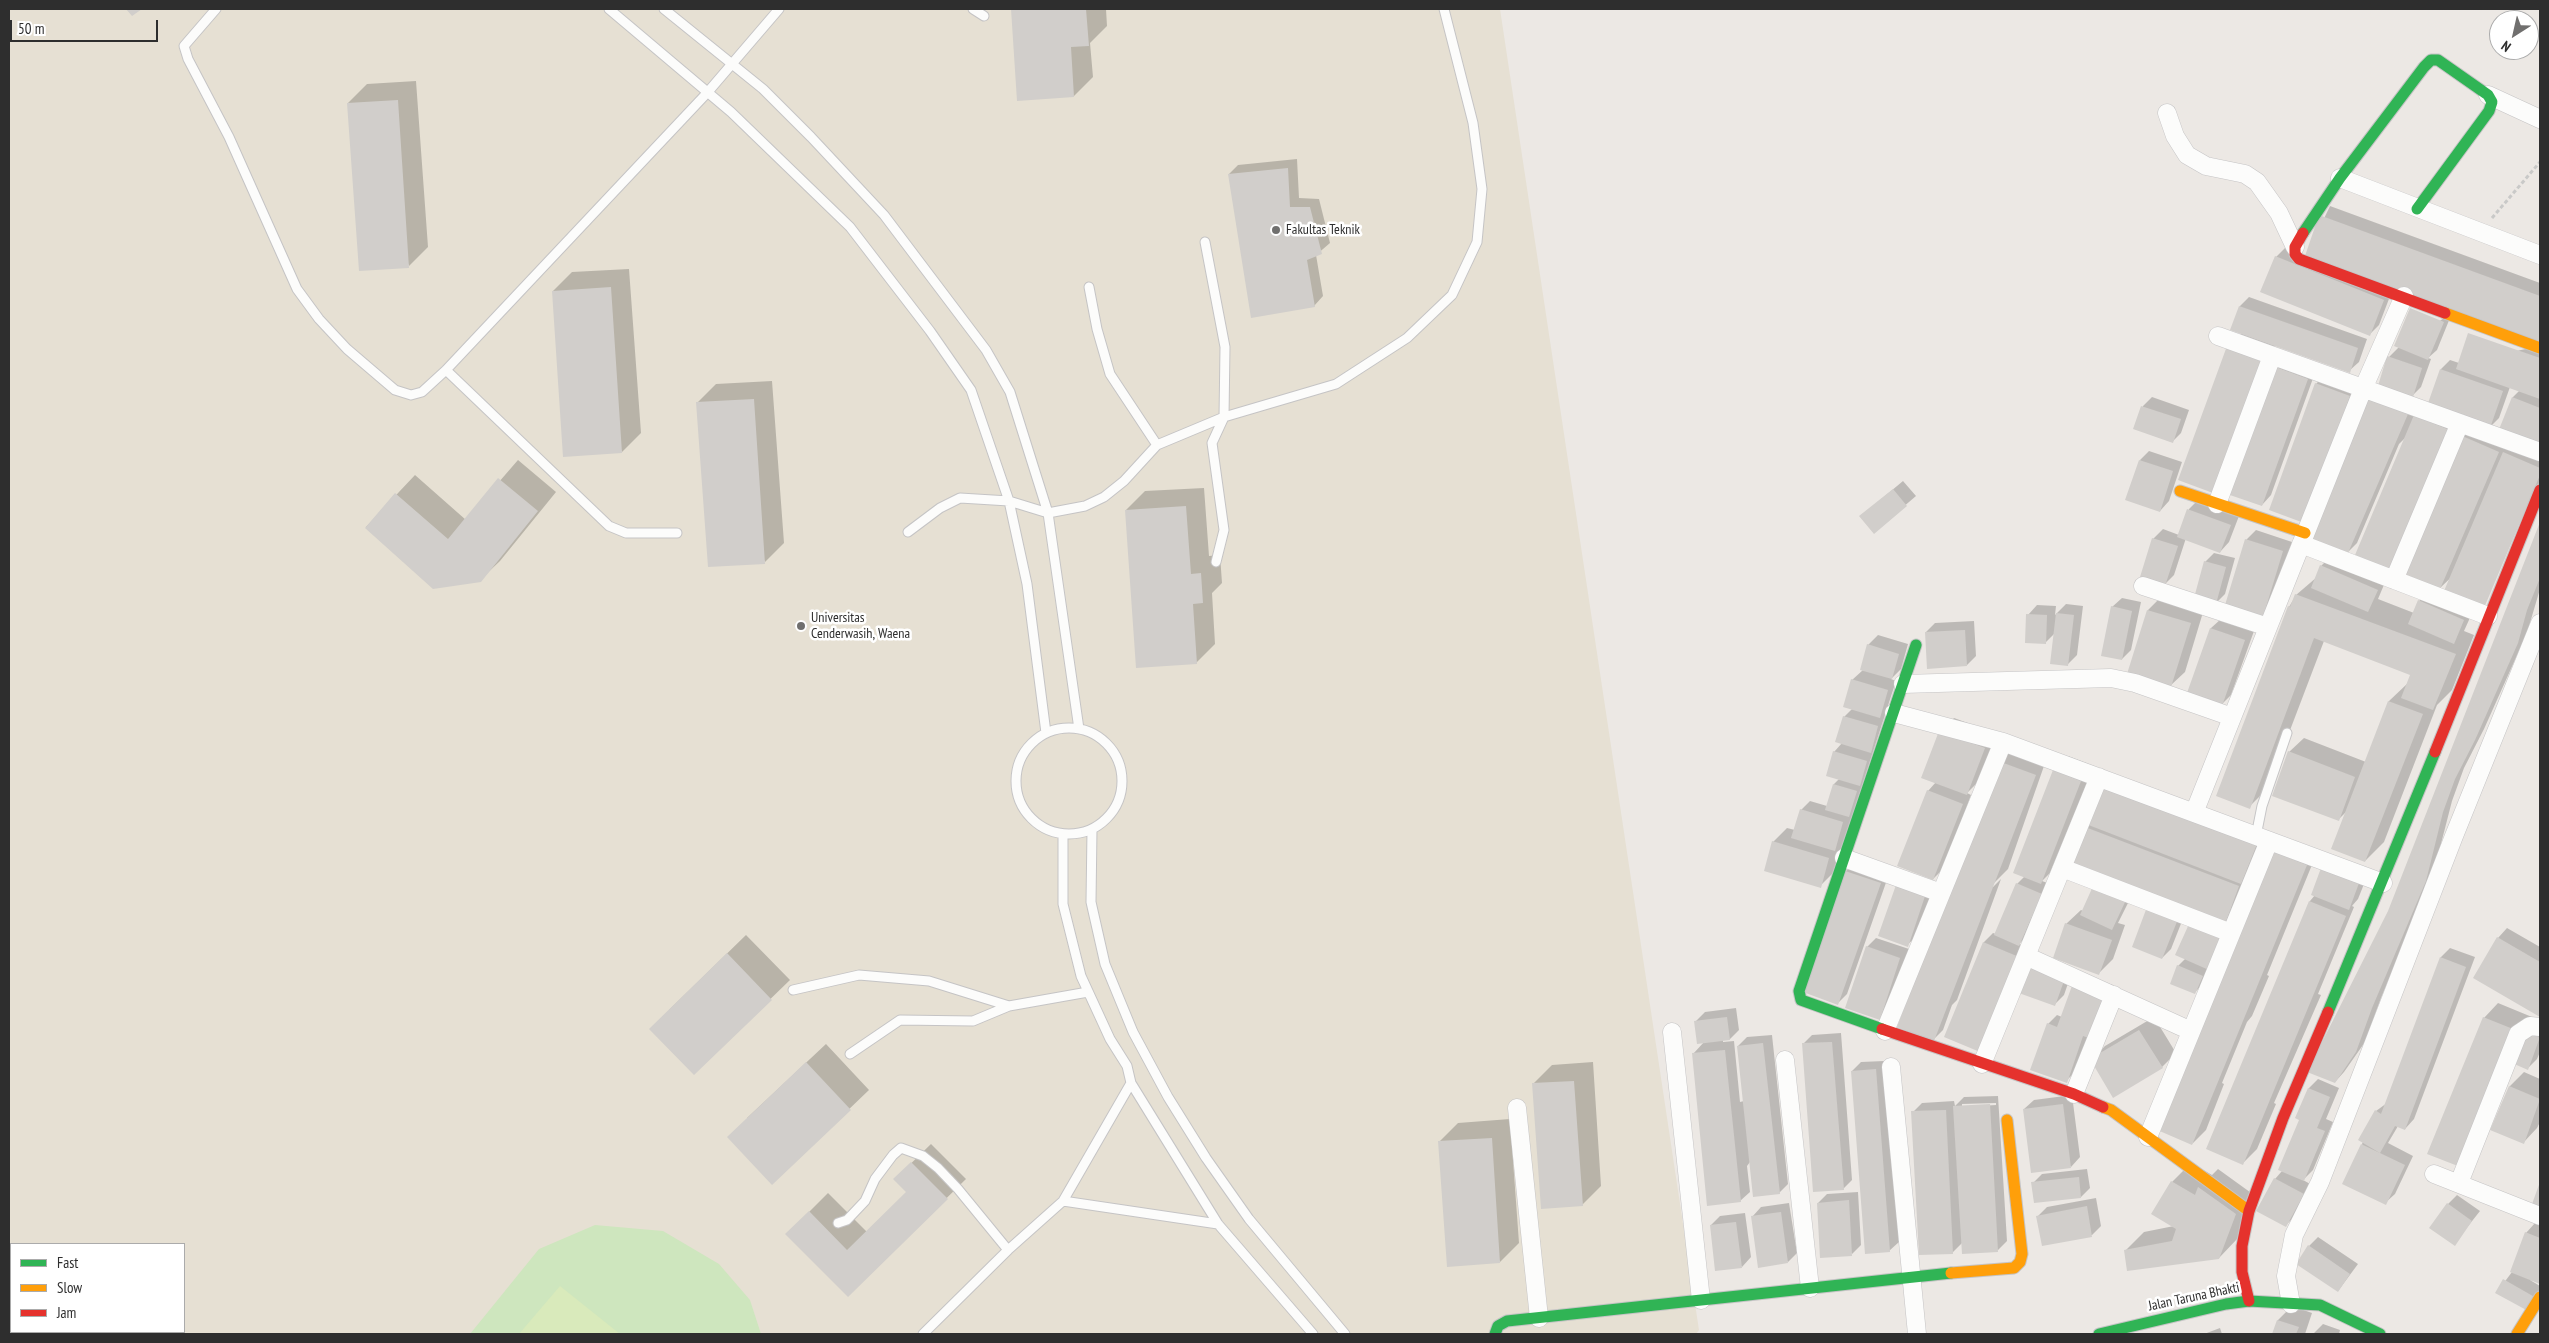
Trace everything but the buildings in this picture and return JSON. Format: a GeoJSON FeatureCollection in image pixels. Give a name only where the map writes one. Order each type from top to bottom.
{"type":"FeatureCollection","features":[{"type":"Feature","properties":{"kind":"street"},"geometry":{"type":"LineString","coordinates":[[2295,247],[2340,178],[2430,60],[2438,60],[2488,95],[2540,119]]}},
{"type":"Feature","properties":{"kind":"street"},"geometry":{"type":"LineString","coordinates":[[2417,209],[2489,110],[2492,102],[2488,95]]}},
{"type":"Feature","properties":{"kind":"street"},"geometry":{"type":"LineString","coordinates":[[2167,113],[2175,136],[2187,155],[2206,166],[2245,174],[2257,182],[2279,213],[2295,247],[2295,254],[2299,259],[2404,296],[2540,348]]}},
{"type":"Feature","properties":{"kind":"street"},"geometry":{"type":"LineString","coordinates":[[2340,178],[2480,233],[2540,254]]}},
{"type":"Feature","properties":{"kind":"street"},"geometry":{"type":"LineString","coordinates":[[2194,812],[2363,388],[2404,296]]}},
{"type":"Feature","properties":{"kind":"street"},"geometry":{"type":"LineString","coordinates":[[2218,336],[2540,452]]}},
{"type":"Feature","properties":{"kind":"street"},"geometry":{"type":"LineString","coordinates":[[2217,504],[2272,356]]}},
{"type":"Feature","properties":{"kind":"street"},"geometry":{"type":"LineString","coordinates":[[2394,580],[2460,423]]}},
{"type":"Feature","properties":{"kind":"street"},"geometry":{"type":"LineString","coordinates":[[2249,1301],[2242,1272],[2242,1246],[2248,1211],[2283,1118],[2383,882],[2540,490]]}},
{"type":"Feature","properties":{"kind":"street"},"geometry":{"type":"LineString","coordinates":[[2180,492],[2217,504],[2303,539],[2394,580],[2488,616]]}},
{"type":"Feature","properties":{"kind":"street"},"geometry":{"type":"LineString","coordinates":[[2143,586],[2268,627]]}},
{"type":"Feature","properties":{"kind":"street"},"geometry":{"type":"LineString","coordinates":[[2291,1304],[2286,1276],[2294,1235],[2320,1182],[2454,836],[2540,623]]}},
{"type":"Feature","properties":{"kind":"street"},"geometry":{"type":"LineString","coordinates":[[1916,644],[1798,996],[1805,1002],[1885,1031],[2074,1094],[2111,1110],[2248,1211]]}},
{"type":"Feature","properties":{"kind":"street"},"geometry":{"type":"LineString","coordinates":[[1903,684],[2111,678],[2135,683],[2232,716]]}},
{"type":"Feature","properties":{"kind":"street"},"geometry":{"type":"LineString","coordinates":[[1894,713],[2003,742],[2383,882]]}},
{"type":"Feature","properties":{"kind":"street"},"geometry":{"type":"LineString","coordinates":[[1885,1031],[2003,742]]}},
{"type":"Feature","properties":{"kind":"street"},"geometry":{"type":"LineString","coordinates":[[1982,1064],[2099,777]]}},
{"type":"Feature","properties":{"kind":"street"},"geometry":{"type":"LineString","coordinates":[[2148,1137],[2231,933],[2262,838]]}},
{"type":"Feature","properties":{"kind":"street"},"geometry":{"type":"LineString","coordinates":[[1844,858],[1941,893]]}},
{"type":"Feature","properties":{"kind":"street"},"geometry":{"type":"LineString","coordinates":[[2062,868],[2231,933]]}},
{"type":"Feature","properties":{"kind":"street"},"geometry":{"type":"LineString","coordinates":[[2026,956],[2191,1031]]}},
{"type":"Feature","properties":{"kind":"street"},"geometry":{"type":"LineString","coordinates":[[2074,1094],[2114,995]]}},
{"type":"Feature","properties":{"kind":"street"},"geometry":{"type":"LineString","coordinates":[[2459,1183],[2518,1034],[2530,1026],[2540,1027]]}},
{"type":"Feature","properties":{"kind":"street"},"geometry":{"type":"LineString","coordinates":[[1672,1032],[1701,1300]]}},
{"type":"Feature","properties":{"kind":"street"},"geometry":{"type":"LineString","coordinates":[[1785,1060],[1810,1288]]}},
{"type":"Feature","properties":{"kind":"street"},"geometry":{"type":"LineString","coordinates":[[1891,1067],[1917,1334]]}},
{"type":"Feature","properties":{"kind":"street"},"geometry":{"type":"LineString","coordinates":[[1517,1108],[1539,1318]]}},
{"type":"Feature","properties":{"kind":"street"},"geometry":{"type":"LineString","coordinates":[[1495,1334],[1498,1326],[1507,1321],[1910,1276],[2014,1268],[2020,1262],[2022,1254],[2006,1120]]}},
{"type":"Feature","properties":{"kind":"street"},"geometry":{"type":"LineString","coordinates":[[2434,1174],[2540,1216]]}},
{"type":"Feature","properties":{"kind":"street"},"geometry":{"type":"LineString","coordinates":[[2517,1334],[2540,1297]]}},
{"type":"Feature","properties":{"kind":"street","name":"Jalan Taruna Bhakti"},"geometry":{"type":"LineString","coordinates":[[2099,1334],[2226,1304],[2249,1301],[2320,1305],[2380,1334]]}},
{"type":"Feature","properties":{"kind":"lane"},"geometry":{"type":"LineString","coordinates":[[216,9],[184,46],[188,59],[229,137],[297,290],[319,319],[347,349],[395,390],[411,395],[422,392],[446,370],[708,92],[779,9]]}},
{"type":"Feature","properties":{"kind":"lane"},"geometry":{"type":"LineString","coordinates":[[608,9],[708,92],[850,227],[930,331],[971,390],[1009,501],[1027,584],[1046,732]]}},
{"type":"Feature","properties":{"kind":"lane"},"geometry":{"type":"LineString","coordinates":[[664,9],[732,63],[810,137],[884,215],[986,350],[1010,392],[1048,513],[1079,729]]}},
{"type":"Feature","properties":{"kind":"lane"},"geometry":{"type":"LineString","coordinates":[[973,9],[984,16]]}},
{"type":"Feature","properties":{"kind":"lane"},"geometry":{"type":"LineString","coordinates":[[908,532],[940,508],[960,498],[1009,501],[1048,513],[1085,506],[1104,497],[1124,481],[1158,445],[1224,417],[1336,384],[1407,338],[1452,295],[1477,242],[1482,189],[1474,123],[1444,9]]}},
{"type":"Feature","properties":{"kind":"lane"},"geometry":{"type":"LineString","coordinates":[[1205,242],[1225,346],[1224,417],[1212,443],[1224,530],[1216,562]]}},
{"type":"Feature","properties":{"kind":"lane"},"geometry":{"type":"LineString","coordinates":[[1089,287],[1097,330],[1110,374],[1158,445]]}},
{"type":"Feature","properties":{"kind":"lane"},"geometry":{"type":"LineString","coordinates":[[446,370],[609,526],[626,533],[677,533]]}},
{"type":"Feature","properties":{"kind":"lane"},"geometry":{"type":"LineString","coordinates":[[1062,728],[1079,729],[1096,736],[1111,749],[1120,766],[1122,784],[1118,803],[1107,818],[1092,830],[1078,834],[1063,835],[1037,825],[1019,803],[1014,776],[1024,750],[1046,732],[1062,728]]}},
{"type":"Feature","properties":{"kind":"lane"},"geometry":{"type":"LineString","coordinates":[[2262,838],[2262,806],[2286,733]]}},
{"type":"Feature","properties":{"kind":"lane"},"geometry":{"type":"LineString","coordinates":[[1092,830],[1091,902],[1105,964],[1133,1032],[1168,1097],[1206,1158],[1248,1219],[1345,1334]]}},
{"type":"Feature","properties":{"kind":"lane"},"geometry":{"type":"LineString","coordinates":[[1063,835],[1062,904],[1081,976],[1110,1039],[1127,1066],[1131,1083],[1218,1224],[1280,1299],[1313,1334]]}},
{"type":"Feature","properties":{"kind":"lane"},"geometry":{"type":"LineString","coordinates":[[793,990],[859,975],[929,981],[1009,1006]]}},
{"type":"Feature","properties":{"kind":"lane"},"geometry":{"type":"LineString","coordinates":[[850,1054],[900,1020],[972,1021],[1009,1006],[1088,992]]}},
{"type":"Feature","properties":{"kind":"lane"},"geometry":{"type":"LineString","coordinates":[[923,1334],[1008,1250],[1063,1201],[1131,1083]]}},
{"type":"Feature","properties":{"kind":"lane"},"geometry":{"type":"LineString","coordinates":[[838,1223],[847,1220],[865,1202],[874,1179],[892,1155],[900,1148],[923,1156],[938,1168],[958,1189],[1008,1250]]}},
{"type":"Feature","properties":{"kind":"lane"},"geometry":{"type":"LineString","coordinates":[[1063,1201],[1218,1224]]}},
{"type":"Feature","properties":{"kind":"path"},"geometry":{"type":"LineString","coordinates":[[2480,233],[2540,162]]}},
{"type":"Feature","properties":{"kind":"shaded area","name":"Universitas Cenderwasih, Waena"},"geometry":{"type":"Polygon","coordinates":[[[9,9],[1500,9],[1699,1330],[1696,1334],[9,1334],[9,9]]]}},
{"type":"Feature","properties":{"kind":"green space"},"geometry":{"type":"Polygon","coordinates":[[[595,1225],[663,1231],[719,1264],[750,1300],[761,1334],[470,1334],[539,1249],[595,1225]]]}},
{"type":"Feature","properties":{"kind":"green space"},"geometry":{"type":"Polygon","coordinates":[[[560,1286],[620,1334],[519,1334],[560,1286]]]}},
{"type":"Feature","properties":{"kind":"traffic: fast"},"geometry":{"type":"LineString","coordinates":[[2303,233],[2340,178],[2424,67],[2431,60],[2438,60],[2488,95],[2492,102],[2489,111],[2417,209]]}},
{"type":"Feature","properties":{"kind":"traffic: fast"},"geometry":{"type":"LineString","coordinates":[[1882,1029],[1801,1000],[1799,991],[1916,645]]}},
{"type":"Feature","properties":{"kind":"traffic: fast"},"geometry":{"type":"LineString","coordinates":[[2328,1012],[2435,752]]}},
{"type":"Feature","properties":{"kind":"traffic: fast"},"geometry":{"type":"LineString","coordinates":[[1495,1334],[1498,1326],[1507,1321],[1951,1273]]}},
{"type":"Feature","properties":{"kind":"traffic: fast"},"geometry":{"type":"LineString","coordinates":[[2099,1334],[2226,1304],[2249,1301],[2320,1305],[2380,1334]]}},
{"type":"Feature","properties":{"kind":"traffic: slow"},"geometry":{"type":"LineString","coordinates":[[2445,313],[2540,348]]}},
{"type":"Feature","properties":{"kind":"traffic: slow"},"geometry":{"type":"LineString","coordinates":[[2180,491],[2305,533]]}},
{"type":"Feature","properties":{"kind":"traffic: slow"},"geometry":{"type":"LineString","coordinates":[[2103,1107],[2111,1110],[2249,1211]]}},
{"type":"Feature","properties":{"kind":"traffic: slow"},"geometry":{"type":"LineString","coordinates":[[1951,1273],[2014,1268],[2020,1262],[2022,1254],[2007,1120]]}},
{"type":"Feature","properties":{"kind":"traffic: slow"},"geometry":{"type":"LineString","coordinates":[[2517,1334],[2540,1297]]}},
{"type":"Feature","properties":{"kind":"traffic: jam"},"geometry":{"type":"LineString","coordinates":[[2303,233],[2295,247],[2295,254],[2299,259],[2445,313]]}},
{"type":"Feature","properties":{"kind":"traffic: jam"},"geometry":{"type":"LineString","coordinates":[[2435,752],[2540,490]]}},
{"type":"Feature","properties":{"kind":"traffic: jam"},"geometry":{"type":"LineString","coordinates":[[2249,1301],[2242,1272],[2242,1246],[2249,1211],[2283,1118],[2328,1012]]}},
{"type":"Feature","properties":{"kind":"traffic: jam"},"geometry":{"type":"LineString","coordinates":[[1882,1029],[2074,1094],[2103,1107]]}},
{"type":"Feature","properties":{"kind":"place","name":"Fakultas Teknik"},"geometry":{"type":"Point","coordinates":[1276,230]}},
{"type":"Feature","properties":{"kind":"place","name":"Universitas Cenderwasih, Waena"},"geometry":{"type":"Point","coordinates":[801,626]}}]}
